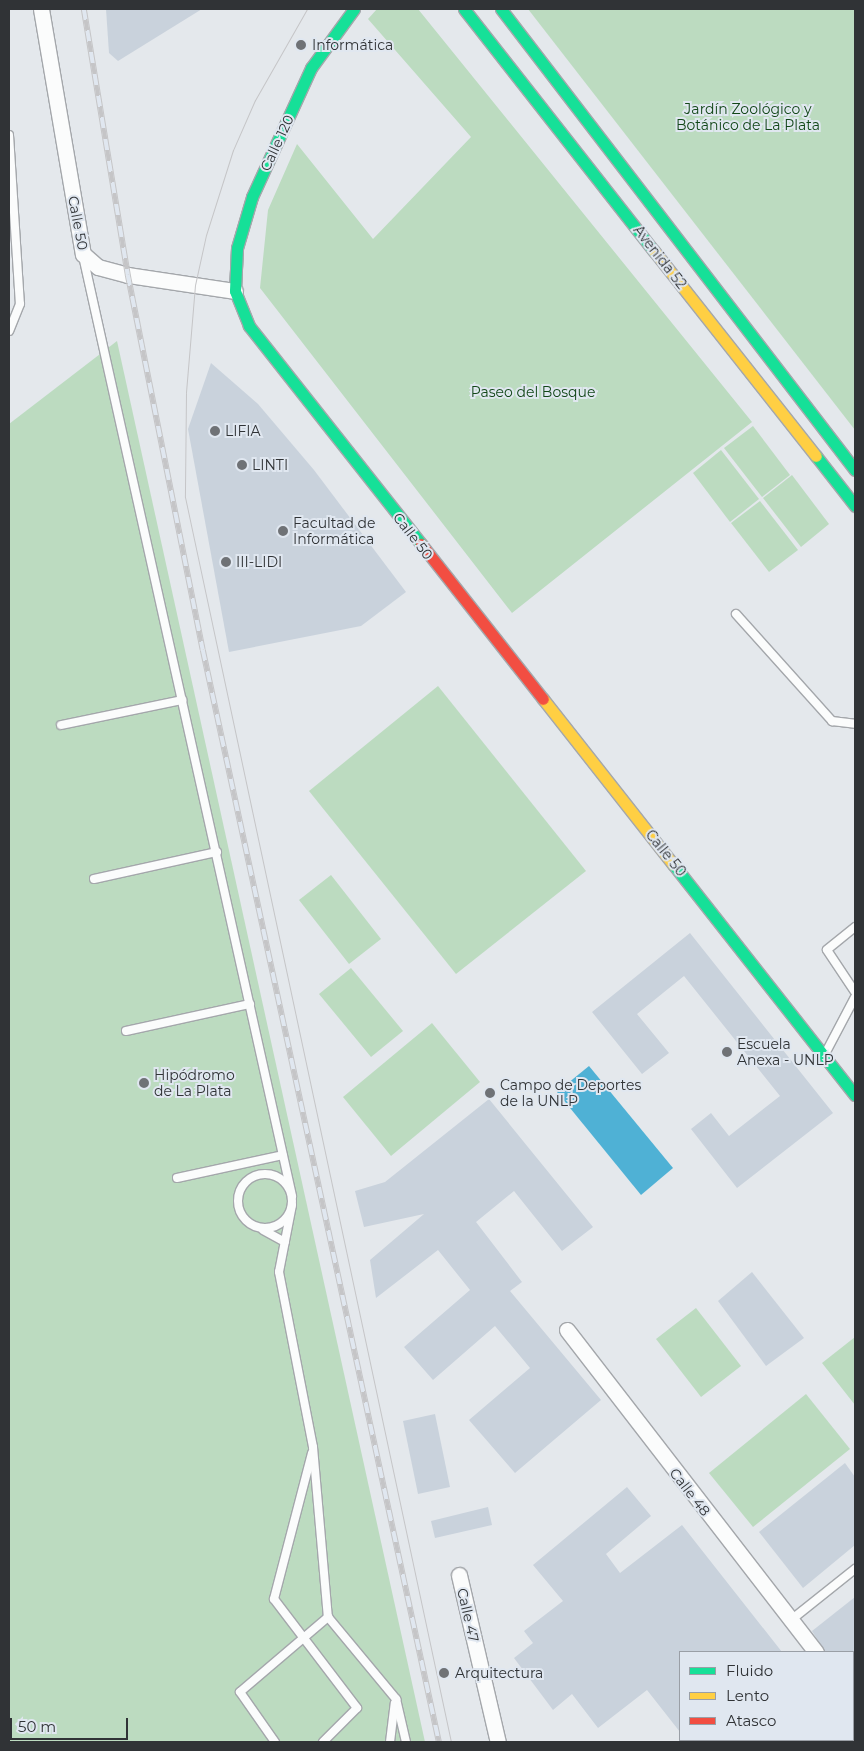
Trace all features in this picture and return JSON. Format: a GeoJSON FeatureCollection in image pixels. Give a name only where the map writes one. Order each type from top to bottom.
{"type":"FeatureCollection","features":[{"type":"Feature","properties":{"kind":"street","name":"Calle 50"},"geometry":{"type":"LineString","coordinates":[[41,9],[83,254],[98,268],[128,275],[235,291],[249,326],[825,1054],[855,1095]]}},
{"type":"Feature","properties":{"kind":"street","name":"Calle 120"},"geometry":{"type":"LineString","coordinates":[[235,291],[238,248],[252,197],[311,68],[354,9]]}},
{"type":"Feature","properties":{"kind":"street","name":"Avenida 52"},"geometry":{"type":"LineString","coordinates":[[464,9],[855,506]]}},
{"type":"Feature","properties":{"kind":"street","name":"Avenida 52"},"geometry":{"type":"LineString","coordinates":[[501,9],[855,470]]}},
{"type":"Feature","properties":{"kind":"street","name":"Calle 48"},"geometry":{"type":"LineString","coordinates":[[567,1330],[815,1651]]}},
{"type":"Feature","properties":{"kind":"street","name":"Calle 47"},"geometry":{"type":"LineString","coordinates":[[459,1575],[498,1742]]}},
{"type":"Feature","properties":{"kind":"lane"},"geometry":{"type":"LineString","coordinates":[[9,135],[10,174],[20,304],[9,331]]}},
{"type":"Feature","properties":{"kind":"lane"},"geometry":{"type":"LineString","coordinates":[[83,254],[292,1196],[292,1206],[279,1272],[313,1447],[328,1617],[396,1699],[406,1742]]}},
{"type":"Feature","properties":{"kind":"lane"},"geometry":{"type":"LineString","coordinates":[[736,614],[832,721],[855,724]]}},
{"type":"Feature","properties":{"kind":"lane"},"geometry":{"type":"LineString","coordinates":[[62,725],[182,700]]}},
{"type":"Feature","properties":{"kind":"lane"},"geometry":{"type":"LineString","coordinates":[[94,879],[217,852]]}},
{"type":"Feature","properties":{"kind":"lane"},"geometry":{"type":"LineString","coordinates":[[855,927],[826,950],[855,992]]}},
{"type":"Feature","properties":{"kind":"lane"},"geometry":{"type":"LineString","coordinates":[[825,1054],[855,997]]}},
{"type":"Feature","properties":{"kind":"lane"},"geometry":{"type":"LineString","coordinates":[[126,1031],[250,1004]]}},
{"type":"Feature","properties":{"kind":"lane"},"geometry":{"type":"LineString","coordinates":[[177,1178],[283,1155]]}},
{"type":"Feature","properties":{"kind":"lane"},"geometry":{"type":"LineString","coordinates":[[285,1242],[256,1227],[238,1206],[245,1182],[260,1174],[277,1176],[292,1196]]}},
{"type":"Feature","properties":{"kind":"lane"},"geometry":{"type":"LineString","coordinates":[[256,1227],[283,1222],[292,1206]]}},
{"type":"Feature","properties":{"kind":"lane"},"geometry":{"type":"LineString","coordinates":[[313,1447],[274,1598],[357,1708],[323,1742]]}},
{"type":"Feature","properties":{"kind":"lane"},"geometry":{"type":"LineString","coordinates":[[791,1620],[855,1569]]}},
{"type":"Feature","properties":{"kind":"lane"},"geometry":{"type":"LineString","coordinates":[[275,1742],[240,1692],[328,1617]]}},
{"type":"Feature","properties":{"kind":"lane"},"geometry":{"type":"LineString","coordinates":[[390,1742],[396,1699]]}},
{"type":"Feature","properties":{"kind":"green space","name":"Paseo del Bosque"},"geometry":{"type":"Polygon","coordinates":[[[377,9],[418,9],[752,422],[512,613],[260,288],[268,210],[297,144],[373,239],[471,137],[368,19],[377,9]]]}},
{"type":"Feature","properties":{"kind":"green space","name":"Jardín Zoológico y Botánico de La Plata"},"geometry":{"type":"Polygon","coordinates":[[[528,9],[855,9],[855,430],[528,9]]]}},
{"type":"Feature","properties":{"kind":"green space","name":"Hipódromo de La Plata"},"geometry":{"type":"Polygon","coordinates":[[[117,341],[425,1742],[9,1742],[9,424],[117,341]]]}},
{"type":"Feature","properties":{"kind":"green space"},"geometry":{"type":"Polygon","coordinates":[[[753,426],[790,475],[762,497],[724,448],[753,426]]]}},
{"type":"Feature","properties":{"kind":"green space"},"geometry":{"type":"Polygon","coordinates":[[[721,450],[759,499],[730,522],[693,473],[721,450]]]}},
{"type":"Feature","properties":{"kind":"green space"},"geometry":{"type":"Polygon","coordinates":[[[792,475],[829,524],[801,547],[763,498],[792,475]]]}},
{"type":"Feature","properties":{"kind":"green space"},"geometry":{"type":"Polygon","coordinates":[[[760,501],[798,550],[769,572],[731,523],[760,501]]]}},
{"type":"Feature","properties":{"kind":"green space"},"geometry":{"type":"Polygon","coordinates":[[[438,686],[586,871],[456,974],[309,791],[438,686]]]}},
{"type":"Feature","properties":{"kind":"green space"},"geometry":{"type":"Polygon","coordinates":[[[331,875],[381,939],[349,964],[299,900],[331,875]]]}},
{"type":"Feature","properties":{"kind":"green space"},"geometry":{"type":"Polygon","coordinates":[[[351,968],[403,1031],[371,1057],[319,994],[351,968]]]}},
{"type":"Feature","properties":{"kind":"green space"},"geometry":{"type":"Polygon","coordinates":[[[432,1023],[480,1082],[391,1156],[343,1097],[432,1023]]]}},
{"type":"Feature","properties":{"kind":"green space"},"geometry":{"type":"Polygon","coordinates":[[[696,1308],[741,1366],[701,1397],[656,1339],[696,1308]]]}},
{"type":"Feature","properties":{"kind":"green space"},"geometry":{"type":"Polygon","coordinates":[[[855,1337],[855,1405],[822,1363],[855,1337]]]}},
{"type":"Feature","properties":{"kind":"green space"},"geometry":{"type":"Polygon","coordinates":[[[806,1394],[850,1449],[753,1527],[709,1473],[806,1394]]]}},
{"type":"Feature","properties":{"kind":"water"},"geometry":{"type":"Polygon","coordinates":[[[589,1066],[673,1168],[641,1195],[557,1092],[589,1066]]]}},
{"type":"Feature","properties":{"kind":"building"},"geometry":{"type":"Polygon","coordinates":[[[106,9],[202,9],[118,61],[109,53],[106,9]]]}},
{"type":"Feature","properties":{"kind":"building","name":"Facultad de Informática"},"geometry":{"type":"Polygon","coordinates":[[[211,363],[258,404],[314,470],[406,592],[361,626],[229,652],[188,429],[211,363]]]}},
{"type":"Feature","properties":{"kind":"building"},"geometry":{"type":"Polygon","coordinates":[[[690,933],[833,1113],[737,1188],[691,1129],[711,1113],[729,1136],[780,1096],[684,976],[637,1014],[669,1053],[642,1074],[592,1012],[690,933]]]}},
{"type":"Feature","properties":{"kind":"building"},"geometry":{"type":"Polygon","coordinates":[[[489,1099],[593,1227],[562,1251],[514,1191],[476,1222],[522,1282],[510,1291],[601,1400],[515,1473],[469,1420],[530,1368],[495,1326],[433,1380],[404,1347],[470,1290],[438,1250],[376,1298],[370,1260],[424,1214],[364,1227],[355,1191],[385,1182],[489,1099]]]}},
{"type":"Feature","properties":{"kind":"building"},"geometry":{"type":"Polygon","coordinates":[[[752,1272],[804,1338],[766,1366],[718,1301],[752,1272]]]}},
{"type":"Feature","properties":{"kind":"building"},"geometry":{"type":"Polygon","coordinates":[[[435,1414],[450,1487],[418,1494],[403,1421],[435,1414]]]}},
{"type":"Feature","properties":{"kind":"building"},"geometry":{"type":"Polygon","coordinates":[[[845,1463],[855,1477],[855,1545],[803,1588],[759,1532],[845,1463]]]}},
{"type":"Feature","properties":{"kind":"building"},"geometry":{"type":"Polygon","coordinates":[[[627,1487],[651,1516],[606,1554],[620,1573],[682,1525],[781,1651],[679,1651],[679,1731],[647,1690],[598,1728],[572,1694],[553,1710],[514,1658],[533,1643],[524,1631],[563,1601],[533,1565],[627,1487]]]}},
{"type":"Feature","properties":{"kind":"building"},"geometry":{"type":"Polygon","coordinates":[[[488,1507],[492,1525],[435,1538],[431,1521],[488,1507]]]}},
{"type":"Feature","properties":{"kind":"building"},"geometry":{"type":"Polygon","coordinates":[[[855,1597],[855,1652],[824,1651],[812,1631],[855,1597]]]}},
{"type":"Feature","properties":{"kind":"tram line"},"geometry":{"type":"LineString","coordinates":[[307,9],[255,100],[233,150],[206,235],[195,285],[186,393],[185,497],[451,1742]]}},
{"type":"Feature","properties":{"kind":"railway"},"geometry":{"type":"LineString","coordinates":[[84,9],[128,275],[203,650],[439,1742]]}},
{"type":"Feature","properties":{"kind":"traffic: fast"},"geometry":{"type":"LineString","coordinates":[[354,9],[311,68],[252,197],[237,248],[235,291],[249,326],[421,544]]}},
{"type":"Feature","properties":{"kind":"traffic: fast"},"geometry":{"type":"LineString","coordinates":[[464,9],[654,251]]}},
{"type":"Feature","properties":{"kind":"traffic: fast"},"geometry":{"type":"LineString","coordinates":[[501,9],[855,470]]}},
{"type":"Feature","properties":{"kind":"traffic: fast"},"geometry":{"type":"LineString","coordinates":[[816,456],[855,506]]}},
{"type":"Feature","properties":{"kind":"traffic: fast"},"geometry":{"type":"LineString","coordinates":[[673,864],[855,1095]]}},
{"type":"Feature","properties":{"kind":"traffic: slow"},"geometry":{"type":"LineString","coordinates":[[654,251],[816,456]]}},
{"type":"Feature","properties":{"kind":"traffic: slow"},"geometry":{"type":"LineString","coordinates":[[543,699],[673,864]]}},
{"type":"Feature","properties":{"kind":"traffic: jam"},"geometry":{"type":"LineString","coordinates":[[421,544],[543,699]]}},
{"type":"Feature","properties":{"kind":"place","name":"Informática"},"geometry":{"type":"Point","coordinates":[301,45]}},
{"type":"Feature","properties":{"kind":"place","name":"LIFIA"},"geometry":{"type":"Point","coordinates":[215,431]}},
{"type":"Feature","properties":{"kind":"place","name":"LINTI"},"geometry":{"type":"Point","coordinates":[242,465]}},
{"type":"Feature","properties":{"kind":"place","name":"Facultad de Informática"},"geometry":{"type":"Point","coordinates":[283,531]}},
{"type":"Feature","properties":{"kind":"place","name":"III-LIDI"},"geometry":{"type":"Point","coordinates":[226,562]}},
{"type":"Feature","properties":{"kind":"place","name":"Escuela Anexa - UNLP"},"geometry":{"type":"Point","coordinates":[727,1052]}},
{"type":"Feature","properties":{"kind":"place","name":"Hipódromo de La Plata"},"geometry":{"type":"Point","coordinates":[144,1083]}},
{"type":"Feature","properties":{"kind":"place","name":"Campo de Deportes de la UNLP"},"geometry":{"type":"Point","coordinates":[490,1093]}},
{"type":"Feature","properties":{"kind":"place","name":"Arquitectura"},"geometry":{"type":"Point","coordinates":[444,1673]}}]}
